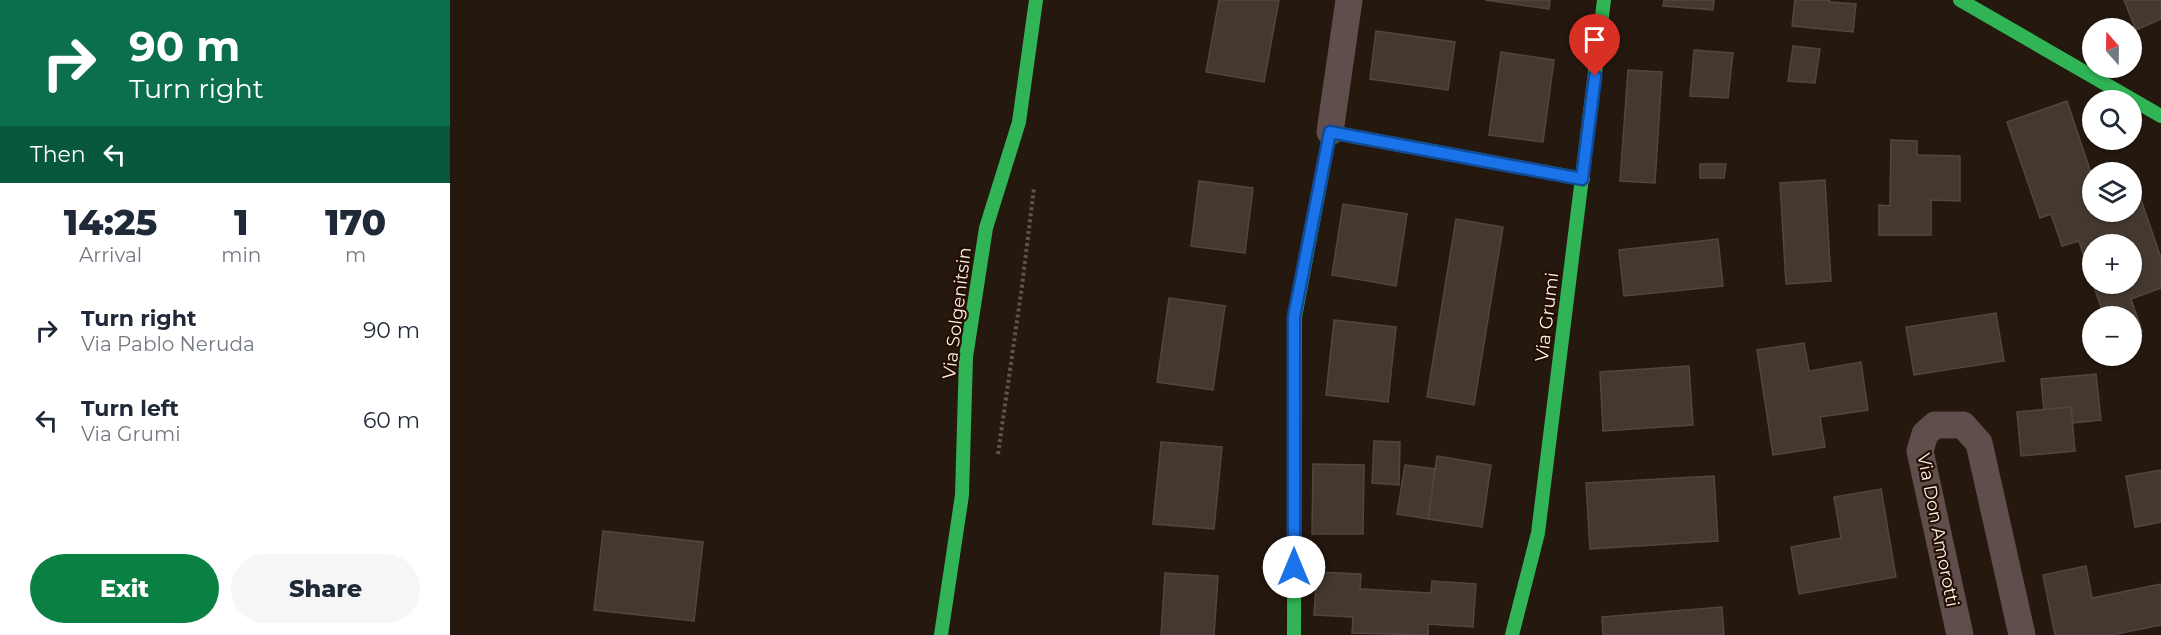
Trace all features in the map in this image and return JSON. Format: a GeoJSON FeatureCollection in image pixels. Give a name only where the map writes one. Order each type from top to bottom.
{"type":"FeatureCollection","features":[{"type":"Feature","properties":{"kind":"street","name":"Via Solgenitsin"},"geometry":{"type":"LineString","coordinates":[[941,635],[962,495],[966,357],[986,228],[1019,122],[1036,0]]}},
{"type":"Feature","properties":{"kind":"street"},"geometry":{"type":"LineString","coordinates":[[1294,635],[1294,317],[1330,132],[1348,0]]}},
{"type":"Feature","properties":{"kind":"street","name":"Via Grumi"},"geometry":{"type":"LineString","coordinates":[[1512,635],[1538,533],[1604,0]]}},
{"type":"Feature","properties":{"kind":"street"},"geometry":{"type":"LineString","coordinates":[[1960,0],[2161,117]]}},
{"type":"Feature","properties":{"kind":"street"},"geometry":{"type":"LineString","coordinates":[[1330,132],[1582,179]]}},
{"type":"Feature","properties":{"kind":"street","name":"Via Don Amorotti"},"geometry":{"type":"LineString","coordinates":[[1960,635],[1920,451],[1926,434],[1935,425],[1963,426],[1979,443],[2022,635]]}},
{"type":"Feature","properties":{"kind":"path"},"geometry":{"type":"LineString","coordinates":[[998,455],[1035,180]]}},
{"type":"Feature","properties":{"kind":"building"},"geometry":{"type":"Polygon","coordinates":[[[1219,0],[1279,0],[1264,82],[1206,72],[1219,0]]]}},
{"type":"Feature","properties":{"kind":"building"},"geometry":{"type":"Polygon","coordinates":[[[1485,0],[1550,0],[1549,9],[1485,0]]]}},
{"type":"Feature","properties":{"kind":"building"},"geometry":{"type":"Polygon","coordinates":[[[1664,0],[1714,0],[1713,10],[1663,6],[1664,0]]]}},
{"type":"Feature","properties":{"kind":"building"},"geometry":{"type":"Polygon","coordinates":[[[1795,0],[1830,0],[1830,2],[1856,4],[1853,32],[1792,26],[1795,0]]]}},
{"type":"Feature","properties":{"kind":"building"},"geometry":{"type":"Polygon","coordinates":[[[2124,0],[2161,0],[2161,19],[2142,27],[2142,18],[2131,18],[2124,0]]]}},
{"type":"Feature","properties":{"kind":"building"},"geometry":{"type":"Polygon","coordinates":[[[1376,31],[1455,42],[1448,90],[1370,79],[1376,31]]]}},
{"type":"Feature","properties":{"kind":"building"},"geometry":{"type":"Polygon","coordinates":[[[1793,46],[1820,49],[1815,83],[1788,81],[1793,46]]]}},
{"type":"Feature","properties":{"kind":"building"},"geometry":{"type":"Polygon","coordinates":[[[1694,50],[1733,53],[1728,98],[1690,96],[1694,50]]]}},
{"type":"Feature","properties":{"kind":"building"},"geometry":{"type":"Polygon","coordinates":[[[1501,52],[1554,60],[1543,142],[1489,135],[1501,52]]]}},
{"type":"Feature","properties":{"kind":"building"},"geometry":{"type":"Polygon","coordinates":[[[1628,70],[1662,72],[1655,183],[1620,181],[1628,70]]]}},
{"type":"Feature","properties":{"kind":"building"},"geometry":{"type":"Polygon","coordinates":[[[2067,101],[2087,162],[2082,162],[2082,222],[2142,222],[2142,203],[2161,258],[2161,288],[2131,299],[2133,306],[2101,306],[2096,294],[2142,294],[2142,234],[2082,234],[2082,250],[2079,241],[2062,246],[2051,214],[2040,218],[2007,122],[2067,101]]]}},
{"type":"Feature","properties":{"kind":"building"},"geometry":{"type":"Polygon","coordinates":[[[1891,140],[1917,141],[1917,155],[1960,156],[1960,201],[1931,200],[1931,235],[1879,235],[1879,205],[1890,206],[1891,140]]]}},
{"type":"Feature","properties":{"kind":"building"},"geometry":{"type":"Polygon","coordinates":[[[1700,164],[1726,164],[1724,178],[1700,178],[1700,164]]]}},
{"type":"Feature","properties":{"kind":"building"},"geometry":{"type":"Polygon","coordinates":[[[1825,180],[1831,281],[1786,284],[1780,183],[1825,180]]]}},
{"type":"Feature","properties":{"kind":"building"},"geometry":{"type":"Polygon","coordinates":[[[1199,181],[1253,188],[1245,253],[1191,246],[1199,181]]]}},
{"type":"Feature","properties":{"kind":"building"},"geometry":{"type":"Polygon","coordinates":[[[1343,204],[1407,214],[1396,286],[1332,275],[1343,204]]]}},
{"type":"Feature","properties":{"kind":"building"},"geometry":{"type":"Polygon","coordinates":[[[1456,219],[1503,227],[1474,405],[1427,397],[1456,219]]]}},
{"type":"Feature","properties":{"kind":"building"},"geometry":{"type":"Polygon","coordinates":[[[1718,239],[1723,286],[1624,296],[1619,250],[1718,239]]]}},
{"type":"Feature","properties":{"kind":"building"},"geometry":{"type":"Polygon","coordinates":[[[1169,298],[1225,306],[1213,390],[1157,382],[1169,298]]]}},
{"type":"Feature","properties":{"kind":"building"},"geometry":{"type":"Polygon","coordinates":[[[1996,313],[2004,361],[1914,375],[1906,327],[1996,313]]]}},
{"type":"Feature","properties":{"kind":"building"},"geometry":{"type":"Polygon","coordinates":[[[1334,320],[1396,327],[1388,402],[1326,395],[1334,320]]]}},
{"type":"Feature","properties":{"kind":"building"},"geometry":{"type":"Polygon","coordinates":[[[1804,343],[1809,371],[1861,362],[1868,410],[1820,417],[1825,447],[1773,455],[1757,350],[1804,343]]]}},
{"type":"Feature","properties":{"kind":"building"},"geometry":{"type":"Polygon","coordinates":[[[1689,366],[1693,425],[1603,431],[1600,372],[1689,366]]]}},
{"type":"Feature","properties":{"kind":"building"},"geometry":{"type":"Polygon","coordinates":[[[2096,374],[2101,420],[2073,423],[2071,407],[2044,410],[2041,379],[2096,374]]]}},
{"type":"Feature","properties":{"kind":"building"},"geometry":{"type":"Polygon","coordinates":[[[2071,407],[2075,451],[2021,456],[2017,412],[2071,407]]]}},
{"type":"Feature","properties":{"kind":"building"},"geometry":{"type":"Polygon","coordinates":[[[1374,441],[1400,442],[1399,485],[1372,483],[1374,441]]]}},
{"type":"Feature","properties":{"kind":"building"},"geometry":{"type":"Polygon","coordinates":[[[1161,442],[1222,447],[1214,529],[1153,524],[1161,442]]]}},
{"type":"Feature","properties":{"kind":"building"},"geometry":{"type":"Polygon","coordinates":[[[1437,456],[1491,465],[1482,527],[1428,519],[1437,456]]]}},
{"type":"Feature","properties":{"kind":"building"},"geometry":{"type":"Polygon","coordinates":[[[1313,464],[1364,465],[1363,534],[1312,534],[1313,464]]]}},
{"type":"Feature","properties":{"kind":"building"},"geometry":{"type":"Polygon","coordinates":[[[1405,465],[1435,469],[1428,519],[1397,514],[1405,465]]]}},
{"type":"Feature","properties":{"kind":"building"},"geometry":{"type":"Polygon","coordinates":[[[2161,470],[2161,522],[2135,527],[2126,476],[2161,470]]]}},
{"type":"Feature","properties":{"kind":"building"},"geometry":{"type":"Polygon","coordinates":[[[1714,476],[1718,541],[1590,549],[1586,483],[1714,476]]]}},
{"type":"Feature","properties":{"kind":"building"},"geometry":{"type":"Polygon","coordinates":[[[1881,489],[1896,577],[1799,594],[1791,547],[1841,538],[1834,497],[1881,489]]]}},
{"type":"Feature","properties":{"kind":"building"},"geometry":{"type":"Polygon","coordinates":[[[603,531],[703,542],[694,621],[594,610],[603,531]]]}},
{"type":"Feature","properties":{"kind":"building"},"geometry":{"type":"Polygon","coordinates":[[[2086,566],[2092,598],[2161,584],[2161,625],[2112,635],[2055,635],[2043,575],[2086,566]]]}},
{"type":"Feature","properties":{"kind":"building"},"geometry":{"type":"Polygon","coordinates":[[[1317,572],[1361,574],[1360,589],[1431,593],[1432,581],[1476,584],[1473,627],[1428,624],[1428,635],[1352,633],[1353,617],[1314,615],[1317,572]]]}},
{"type":"Feature","properties":{"kind":"building"},"geometry":{"type":"Polygon","coordinates":[[[1165,573],[1218,576],[1214,635],[1161,635],[1165,573]]]}},
{"type":"Feature","properties":{"kind":"building"},"geometry":{"type":"Polygon","coordinates":[[[1722,607],[1724,635],[1603,635],[1602,617],[1722,607]]]}},
{"type":"Feature","properties":{"kind":"traffic: fast"},"geometry":{"type":"LineString","coordinates":[[941,635],[962,495],[966,357],[986,228],[1019,122],[1036,0]]}},
{"type":"Feature","properties":{"kind":"traffic: fast"},"geometry":{"type":"LineString","coordinates":[[1512,635],[1538,533],[1604,0]]}},
{"type":"Feature","properties":{"kind":"traffic: fast"},"geometry":{"type":"LineString","coordinates":[[1960,0],[2161,116]]}},
{"type":"Feature","properties":{"kind":"traffic: fast"},"geometry":{"type":"LineString","coordinates":[[1294,635],[1295,317],[1330,132],[1583,179]]}},
{"type":"Feature","properties":{"kind":"route"},"geometry":{"type":"LineString","coordinates":[[1294,567],[1294,317],[1330,132],[1582,179],[1595,76]]}}]}
